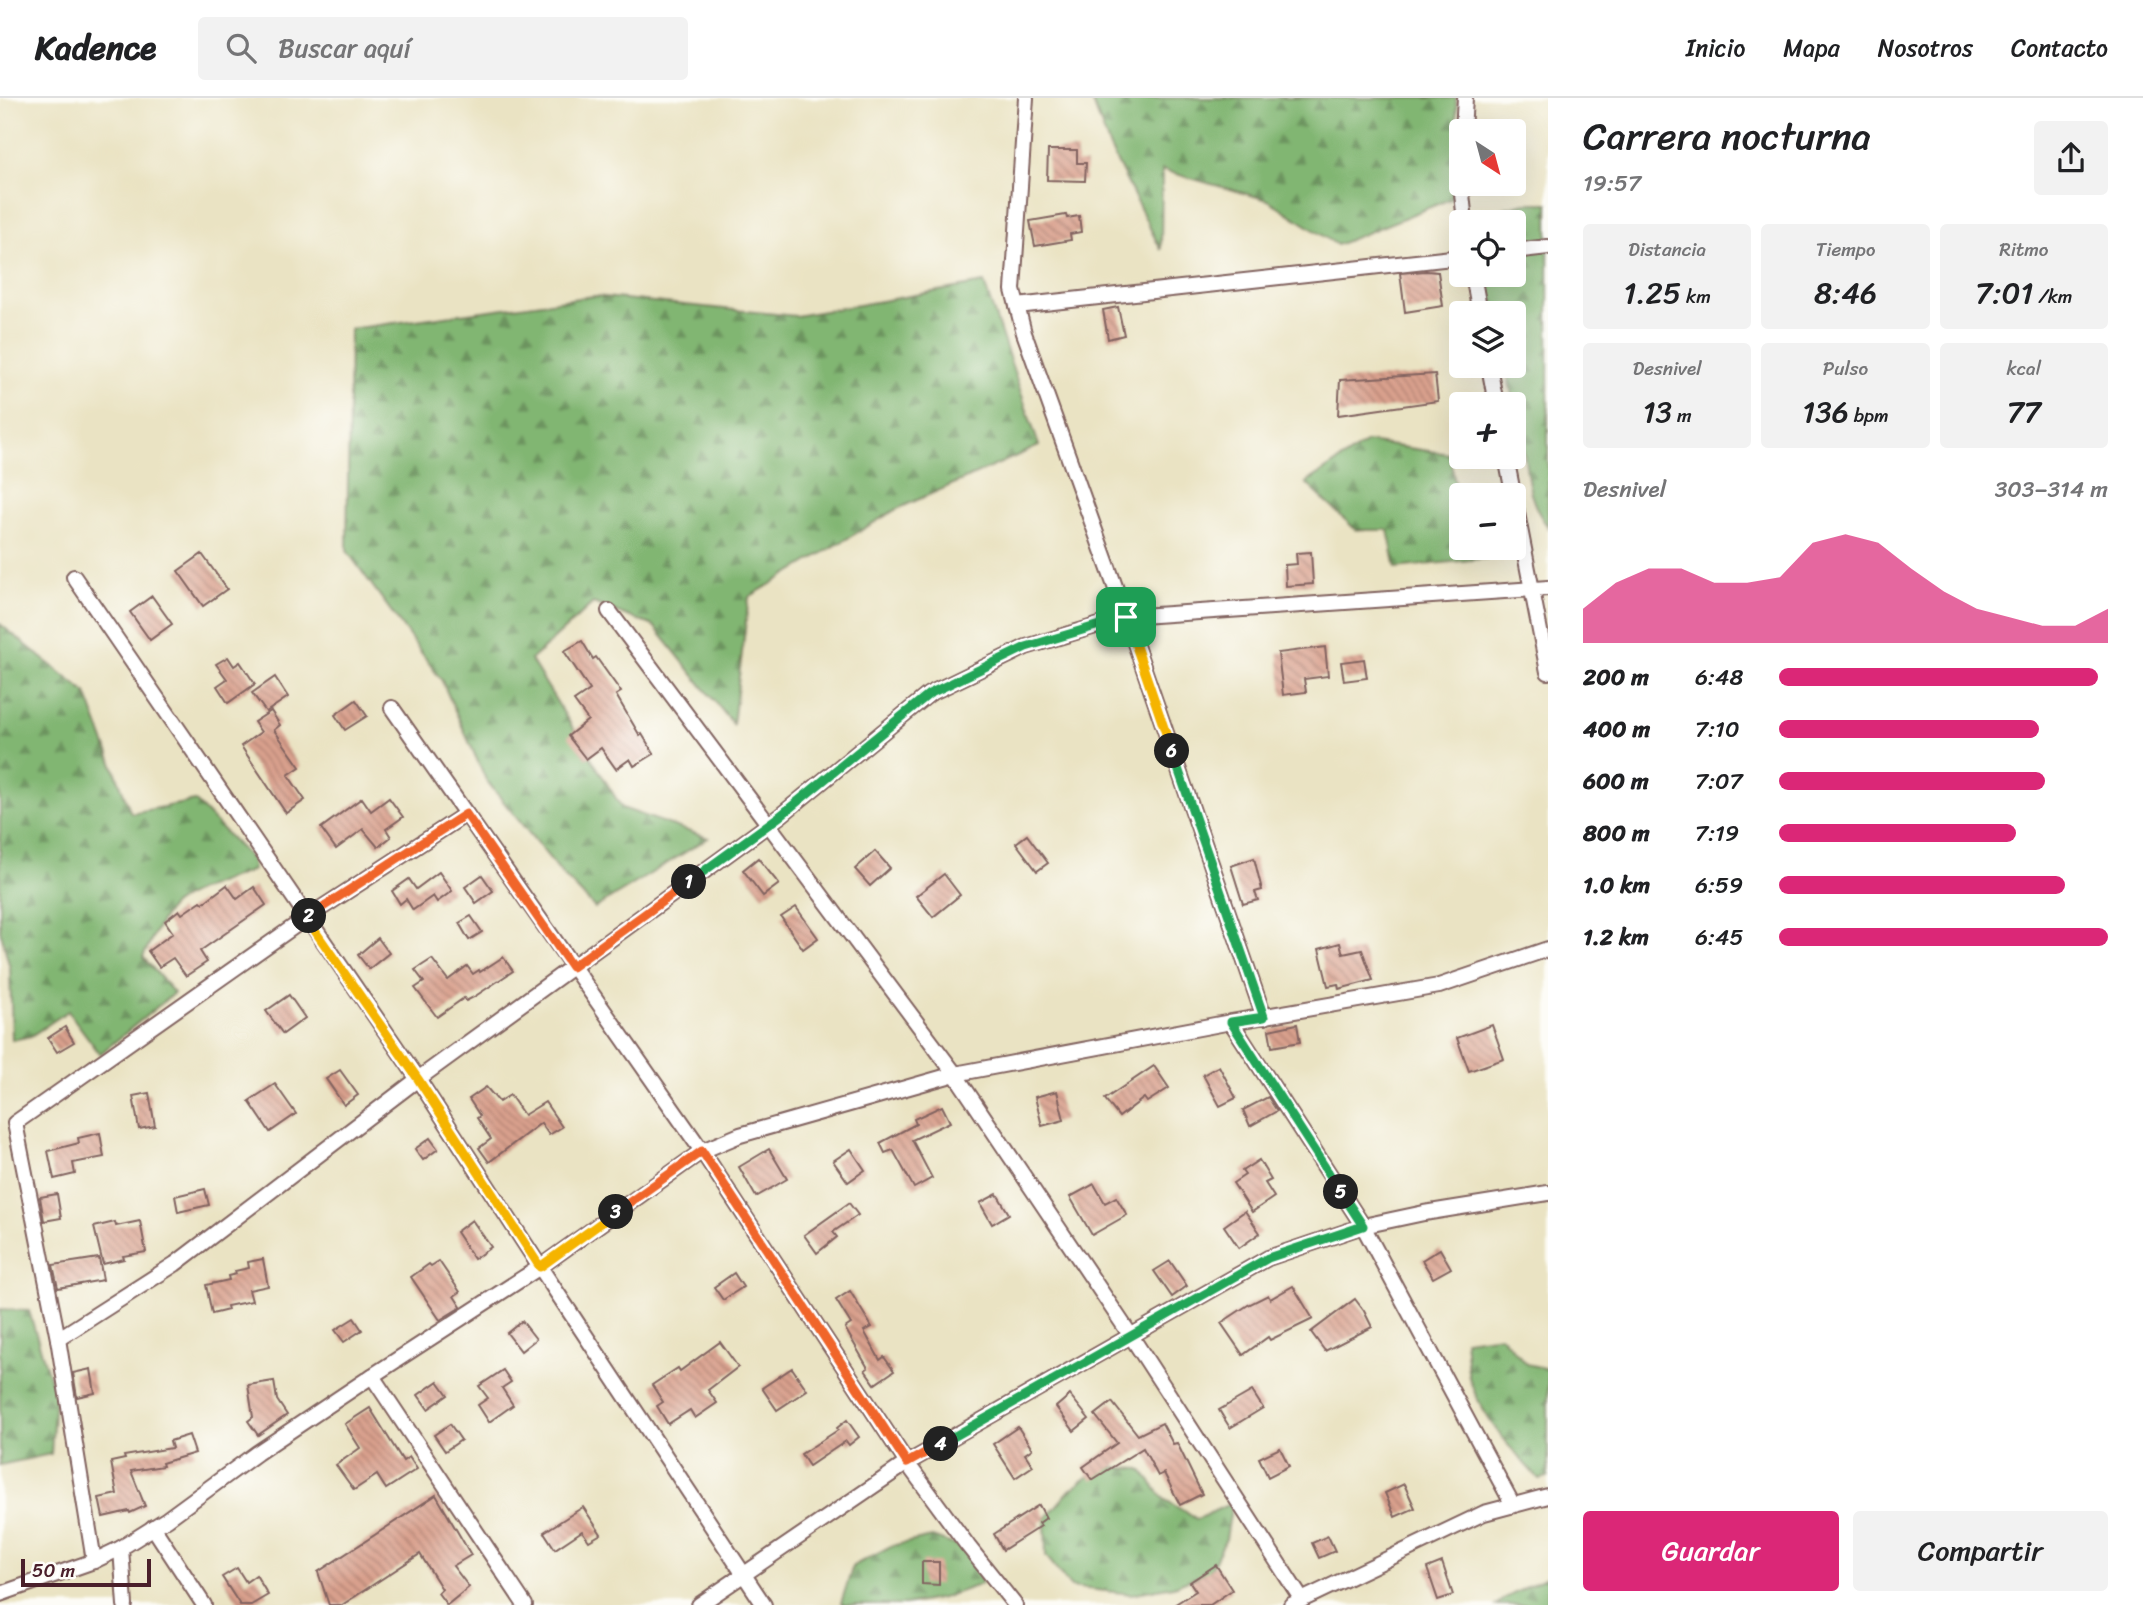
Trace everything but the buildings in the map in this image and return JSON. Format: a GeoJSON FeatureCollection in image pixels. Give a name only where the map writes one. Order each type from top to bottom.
{"type":"FeatureCollection","features":[{"type":"Feature","properties":{"kind":"street"},"geometry":{"type":"LineString","coordinates":[[1026,98],[1014,259],[1013,290],[1017,306],[1024,333],[1126,617],[1264,1017]]}},
{"type":"Feature","properties":{"kind":"street"},"geometry":{"type":"LineString","coordinates":[[1464,119],[1465,98]]}},
{"type":"Feature","properties":{"kind":"street"},"geometry":{"type":"LineString","coordinates":[[1526,250],[1548,247]]}},
{"type":"Feature","properties":{"kind":"street"},"geometry":{"type":"LineString","coordinates":[[1017,306],[1449,258]]}},
{"type":"Feature","properties":{"kind":"street"},"geometry":{"type":"LineString","coordinates":[[1508,469],[1548,672]]}},
{"type":"Feature","properties":{"kind":"street"},"geometry":{"type":"LineString","coordinates":[[74,577],[418,1079],[764,1605]]}},
{"type":"Feature","properties":{"kind":"street"},"geometry":{"type":"LineString","coordinates":[[58,1339],[175,1264],[418,1079],[768,824],[929,694],[1026,647],[1126,617],[1548,588]]}},
{"type":"Feature","properties":{"kind":"street"},"geometry":{"type":"LineString","coordinates":[[609,611],[955,1074],[1131,1336],[1296,1602],[1484,1513],[1548,1496]]}},
{"type":"Feature","properties":{"kind":"street"},"geometry":{"type":"LineString","coordinates":[[392,708],[702,1151],[907,1463],[1015,1605]]}},
{"type":"Feature","properties":{"kind":"street"},"geometry":{"type":"LineString","coordinates":[[94,1561],[58,1339],[15,1123],[306,918],[466,814]]}},
{"type":"Feature","properties":{"kind":"street"},"geometry":{"type":"LineString","coordinates":[[0,1594],[94,1561],[121,1548],[372,1376],[540,1267],[702,1151],[740,1135],[955,1074],[1439,986],[1548,949]]}},
{"type":"Feature","properties":{"kind":"street"},"geometry":{"type":"LineString","coordinates":[[1231,1022],[1363,1226],[1513,1505]]}},
{"type":"Feature","properties":{"kind":"street"},"geometry":{"type":"LineString","coordinates":[[699,1605],[907,1463],[1268,1258],[1363,1226],[1548,1193]]}},
{"type":"Feature","properties":{"kind":"street"},"geometry":{"type":"LineString","coordinates":[[372,1376],[525,1605]]}},
{"type":"Feature","properties":{"kind":"street"},"geometry":{"type":"LineString","coordinates":[[153,1527],[204,1605]]}},
{"type":"Feature","properties":{"kind":"street"},"geometry":{"type":"LineString","coordinates":[[121,1548],[125,1605]]}},
{"type":"Feature","properties":{"kind":"green space"},"geometry":{"type":"Polygon","coordinates":[[[1091,98],[1456,98],[1457,119],[1449,119],[1449,196],[1458,196],[1337,245],[1268,200],[1162,170],[1161,250],[1110,148],[1091,98]]]}},
{"type":"Feature","properties":{"kind":"green space"},"geometry":{"type":"Polygon","coordinates":[[[1525,203],[1548,203],[1548,527],[1535,505],[1528,483],[1526,392],[1512,392],[1509,378],[1526,378],[1526,301],[1488,301],[1482,287],[1526,287],[1526,210],[1499,210],[1525,203]]]}},
{"type":"Feature","properties":{"kind":"green space"},"geometry":{"type":"Polygon","coordinates":[[[984,283],[1039,446],[897,509],[749,597],[733,724],[654,626],[593,603],[531,660],[622,808],[708,838],[595,908],[563,875],[486,780],[442,681],[347,551],[350,329],[594,296],[796,316],[984,283]]]}},
{"type":"Feature","properties":{"kind":"green space"},"geometry":{"type":"Polygon","coordinates":[[[1367,442],[1449,454],[1449,469],[1452,469],[1455,483],[1449,483],[1449,560],[1471,560],[1396,568],[1388,530],[1356,530],[1306,483],[1367,442]]]}},
{"type":"Feature","properties":{"kind":"green space"},"geometry":{"type":"Polygon","coordinates":[[[0,624],[86,693],[131,813],[195,801],[252,860],[253,870],[190,895],[169,910],[143,957],[174,993],[100,1054],[68,1011],[31,1036],[12,1040],[10,968],[0,930],[0,624]]]}},
{"type":"Feature","properties":{"kind":"green space"},"geometry":{"type":"Polygon","coordinates":[[[0,1309],[29,1311],[55,1396],[51,1454],[0,1465],[0,1309]]]}},
{"type":"Feature","properties":{"kind":"green space"},"geometry":{"type":"Polygon","coordinates":[[[1500,1335],[1527,1364],[1548,1369],[1548,1477],[1539,1479],[1509,1446],[1484,1411],[1471,1384],[1465,1340],[1500,1335]]]}},
{"type":"Feature","properties":{"kind":"green space"},"geometry":{"type":"Polygon","coordinates":[[[1102,1467],[1141,1469],[1164,1499],[1197,1519],[1232,1503],[1226,1539],[1209,1572],[1173,1586],[1131,1594],[1071,1587],[1046,1556],[1045,1519],[1070,1490],[1102,1467]]]}},
{"type":"Feature","properties":{"kind":"green space"},"geometry":{"type":"Polygon","coordinates":[[[932,1537],[969,1550],[982,1584],[942,1598],[905,1605],[841,1603],[853,1566],[891,1546],[932,1537]]]}},
{"type":"Feature","properties":{"kind":"green space"},"geometry":{"type":"Polygon","coordinates":[[[1548,1576],[1548,1605],[1496,1605],[1505,1598],[1548,1576]]]}},
{"type":"Feature","properties":{"kind":"route"},"geometry":{"type":"LineString","coordinates":[[1126,617],[1264,1017],[1231,1022],[1363,1226],[1268,1258],[907,1463],[702,1151],[540,1267],[418,1079],[306,918],[466,814],[572,967],[780,816],[929,694],[1026,647],[1126,617]]}}]}
